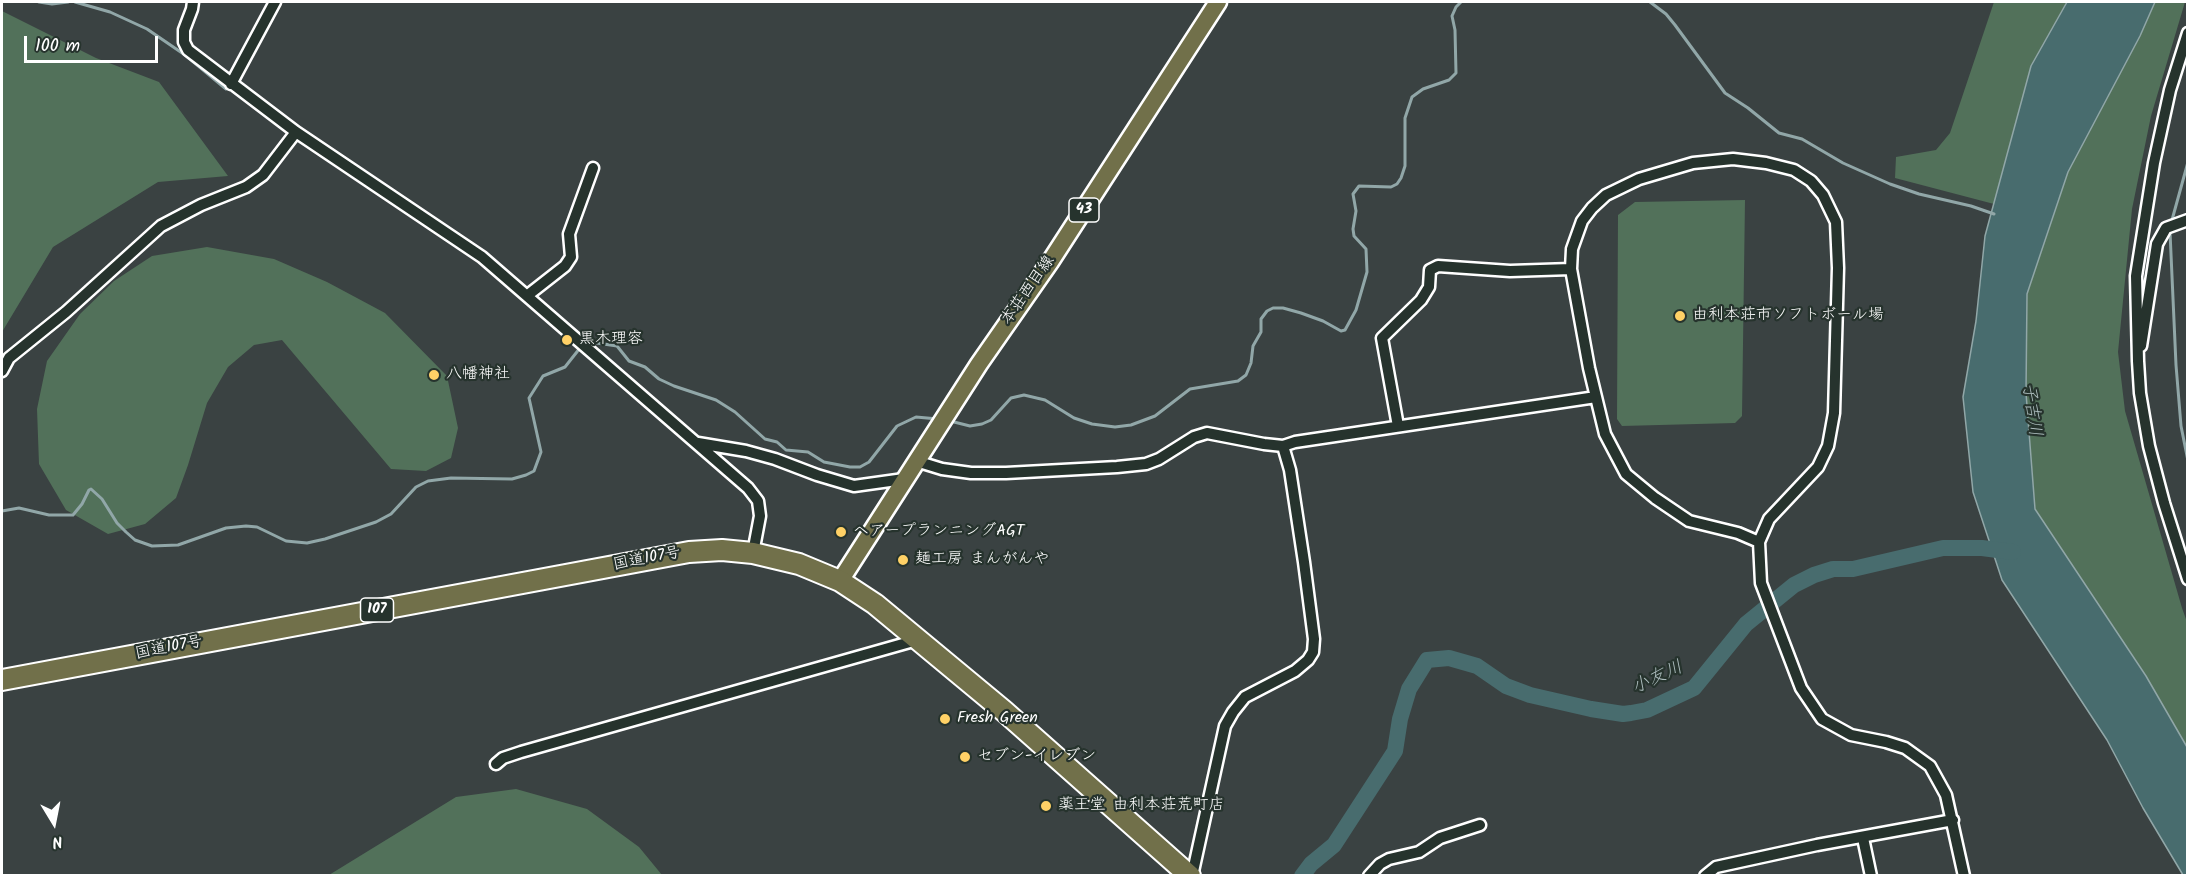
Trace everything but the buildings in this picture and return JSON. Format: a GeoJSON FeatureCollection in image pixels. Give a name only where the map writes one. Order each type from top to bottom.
{"type":"FeatureCollection","features":[{"type":"Feature","properties":{"kind":"highway","name":"国道107号"},"geometry":{"type":"LineString","coordinates":[[2,680],[689,552],[722,550],[753,553],[799,564],[840,581],[874,604],[1004,711],[1191,876]]}},
{"type":"Feature","properties":{"kind":"main road","name":"本荘西目線"},"geometry":{"type":"LineString","coordinates":[[840,581],[942,420],[1050,262],[1218,2]]}},
{"type":"Feature","properties":{"kind":"street"},"geometry":{"type":"LineString","coordinates":[[193,2],[184,30],[184,42],[188,50],[296,132],[462,243],[528,295],[748,488],[759,501],[760,516],[753,553]]}},
{"type":"Feature","properties":{"kind":"street"},"geometry":{"type":"LineString","coordinates":[[231,84],[274,2]]}},
{"type":"Feature","properties":{"kind":"street"},"geometry":{"type":"LineString","coordinates":[[2187,33],[2170,90],[2145,214],[2136,276],[2140,393],[2149,446],[2187,579]]}},
{"type":"Feature","properties":{"kind":"street"},"geometry":{"type":"LineString","coordinates":[[2,371],[9,358],[75,305],[160,226],[201,205],[246,187],[263,175],[296,132]]}},
{"type":"Feature","properties":{"kind":"street"},"geometry":{"type":"LineString","coordinates":[[1759,542],[1738,533],[1689,521],[1655,498],[1626,474],[1605,434],[1571,269],[1575,236],[1592,208],[1606,195],[1639,179],[1693,164],[1733,159],[1766,163],[1794,170],[1811,181],[1823,195],[1836,222],[1838,268],[1834,413],[1828,446],[1818,467],[1769,519],[1759,542],[1761,583],[1801,688],[1822,719],[1851,735],[1905,748],[1924,762],[1939,780],[1953,820],[1964,876]]}},
{"type":"Feature","properties":{"kind":"street"},"geometry":{"type":"LineString","coordinates":[[528,295],[565,266],[571,256],[569,234],[593,168]]}},
{"type":"Feature","properties":{"kind":"street"},"geometry":{"type":"LineString","coordinates":[[2138,361],[2145,331],[2157,244],[2166,228],[2187,220]]}},
{"type":"Feature","properties":{"kind":"street"},"geometry":{"type":"LineString","coordinates":[[1398,426],[1382,338],[1421,300],[1429,287],[1430,270],[1438,266],[1510,271],[1571,269]]}},
{"type":"Feature","properties":{"kind":"street"},"geometry":{"type":"LineString","coordinates":[[916,461],[942,469],[971,473],[1146,464],[1159,459],[1194,437],[1207,433],[1283,446],[1295,442],[1596,397]]}},
{"type":"Feature","properties":{"kind":"street"},"geometry":{"type":"LineString","coordinates":[[697,443],[746,451],[854,486],[904,479]]}},
{"type":"Feature","properties":{"kind":"street"},"geometry":{"type":"LineString","coordinates":[[1191,876],[1229,719],[1245,697],[1295,671],[1308,660],[1313,651],[1314,639],[1304,562],[1290,470],[1283,446]]}},
{"type":"Feature","properties":{"kind":"street"},"geometry":{"type":"LineString","coordinates":[[496,764],[503,758],[521,752],[917,640]]}},
{"type":"Feature","properties":{"kind":"street"},"geometry":{"type":"LineString","coordinates":[[1705,876],[1716,867],[1817,845],[1953,820]]}},
{"type":"Feature","properties":{"kind":"street"},"geometry":{"type":"LineString","coordinates":[[1369,876],[1380,864],[1389,859],[1419,852],[1440,838],[1480,825]]}},
{"type":"Feature","properties":{"kind":"street"},"geometry":{"type":"LineString","coordinates":[[1863,838],[1870,876]]}},
{"type":"Feature","properties":{"kind":"green space"},"geometry":{"type":"Polygon","coordinates":[[[1994,2],[2067,2],[2031,66],[1994,204],[1895,178],[1896,157],[1936,150],[1950,133],[1994,2]]]}},
{"type":"Feature","properties":{"kind":"green space"},"geometry":{"type":"Polygon","coordinates":[[[2155,2],[2185,2],[2151,116],[2132,209],[2118,352],[2125,411],[2187,622],[2187,747],[2146,676],[2035,509],[2026,393],[2027,294],[2068,172],[2140,36],[2155,2]]]}},
{"type":"Feature","properties":{"kind":"green space"},"geometry":{"type":"Polygon","coordinates":[[[2,11],[96,58],[159,82],[228,176],[158,182],[53,247],[2,332],[2,11]]]}},
{"type":"Feature","properties":{"kind":"green space","name":"由利本荘市ソフトボール場"},"geometry":{"type":"Polygon","coordinates":[[[1745,200],[1742,416],[1735,423],[1622,426],[1617,419],[1618,215],[1635,202],[1745,200]]]}},
{"type":"Feature","properties":{"kind":"green space"},"geometry":{"type":"Polygon","coordinates":[[[207,247],[274,259],[327,282],[385,313],[447,376],[458,428],[451,458],[426,471],[391,469],[282,340],[254,345],[228,367],[207,403],[176,498],[145,524],[108,534],[66,510],[39,464],[37,409],[47,361],[80,314],[114,281],[152,256],[207,247]]]}},
{"type":"Feature","properties":{"kind":"green space"},"geometry":{"type":"Polygon","coordinates":[[[516,789],[587,809],[639,847],[662,875],[329,875],[456,797],[516,789]]]}},
{"type":"Feature","properties":{"kind":"water"},"geometry":{"type":"Polygon","coordinates":[[[2067,2],[2155,2],[2140,36],[2068,172],[2027,294],[2026,393],[2035,509],[2146,676],[2187,747],[2187,875],[2183,875],[2143,808],[2107,740],[2002,580],[1973,492],[1963,397],[1976,321],[1985,236],[2031,66],[2067,2]]]}},
{"type":"Feature","properties":{"kind":"waterway"},"geometry":{"type":"LineString","coordinates":[[39,2],[52,4],[68,2]]}},
{"type":"Feature","properties":{"kind":"waterway"},"geometry":{"type":"LineString","coordinates":[[75,2],[110,12],[147,29],[185,55],[226,89]]}},
{"type":"Feature","properties":{"kind":"waterway"},"geometry":{"type":"LineString","coordinates":[[950,421],[970,426],[982,424],[991,420],[1011,398],[1024,395],[1045,400],[1074,418],[1092,424],[1115,427],[1131,425],[1155,416],[1190,389],[1238,381],[1246,375],[1251,363],[1253,346],[1261,332],[1261,319],[1267,311],[1273,308],[1301,313],[1341,331],[1345,330],[1356,310],[1367,272],[1366,249],[1354,236],[1356,211],[1353,194],[1359,186],[1391,187],[1401,178],[1405,166],[1405,118],[1412,97],[1423,89],[1449,80],[1456,73],[1455,30],[1452,16],[1461,2]]}},
{"type":"Feature","properties":{"kind":"waterway"},"geometry":{"type":"LineString","coordinates":[[1650,2],[1666,14],[1725,93],[1779,133],[1802,139],[1843,163],[1890,184],[1994,214]]}},
{"type":"Feature","properties":{"kind":"waterway"},"geometry":{"type":"LineString","coordinates":[[2172,220],[2188,162]]}},
{"type":"Feature","properties":{"kind":"waterway"},"geometry":{"type":"LineString","coordinates":[[2170,232],[2176,365],[2181,426],[2188,461]]}},
{"type":"Feature","properties":{"kind":"waterway"},"geometry":{"type":"LineString","coordinates":[[590,342],[617,346],[629,361],[645,367],[659,379],[716,400],[735,412],[765,439],[777,442],[786,450],[808,452],[824,462],[860,467],[869,462],[897,426],[916,417],[938,419]]}},
{"type":"Feature","properties":{"kind":"waterway"},"geometry":{"type":"LineString","coordinates":[[2,511],[19,508],[49,515],[73,515],[91,489],[102,499],[117,523],[126,532],[135,540],[152,546],[178,545],[226,528],[246,526],[257,527],[286,541],[307,543],[325,539],[376,522],[391,514],[416,487],[428,481],[451,478],[512,479],[534,471],[541,452],[529,398],[543,376],[565,367],[580,348]]}},
{"type":"Feature","properties":{"kind":"waterway","name":"小友川"},"geometry":{"type":"LineString","coordinates":[[1302,876],[1311,864],[1334,845],[1395,751],[1400,719],[1409,689],[1427,660],[1449,658],[1477,666],[1506,686],[1530,695],[1591,709],[1631,713],[1647,710],[1694,688],[1746,624],[1794,585],[1814,575],[1833,569],[1853,569],[1943,548],[1982,548],[2013,552]]}},
{"type":"Feature","properties":{"kind":"place","name":"由利本荘市ソフトボール場"},"geometry":{"type":"Point","coordinates":[1680,316]}},
{"type":"Feature","properties":{"kind":"place","name":"黒木理容"},"geometry":{"type":"Point","coordinates":[567,340]}},
{"type":"Feature","properties":{"kind":"place","name":"八幡神社"},"geometry":{"type":"Point","coordinates":[434,375]}},
{"type":"Feature","properties":{"kind":"place","name":"ヘアープランニングAGT"},"geometry":{"type":"Point","coordinates":[841,532]}},
{"type":"Feature","properties":{"kind":"place","name":"麺工房 まんがんや"},"geometry":{"type":"Point","coordinates":[903,560]}},
{"type":"Feature","properties":{"kind":"place","name":"Fresh Green"},"geometry":{"type":"Point","coordinates":[945,719]}},
{"type":"Feature","properties":{"kind":"place","name":"セブン-イレブン"},"geometry":{"type":"Point","coordinates":[965,757]}},
{"type":"Feature","properties":{"kind":"place","name":"薬王堂 由利本荘荒町店"},"geometry":{"type":"Point","coordinates":[1046,806]}},
{"type":"Feature","properties":{"kind":"water label","name":"子吉川"},"geometry":{"type":"Point","coordinates":[2030,410]}}]}
